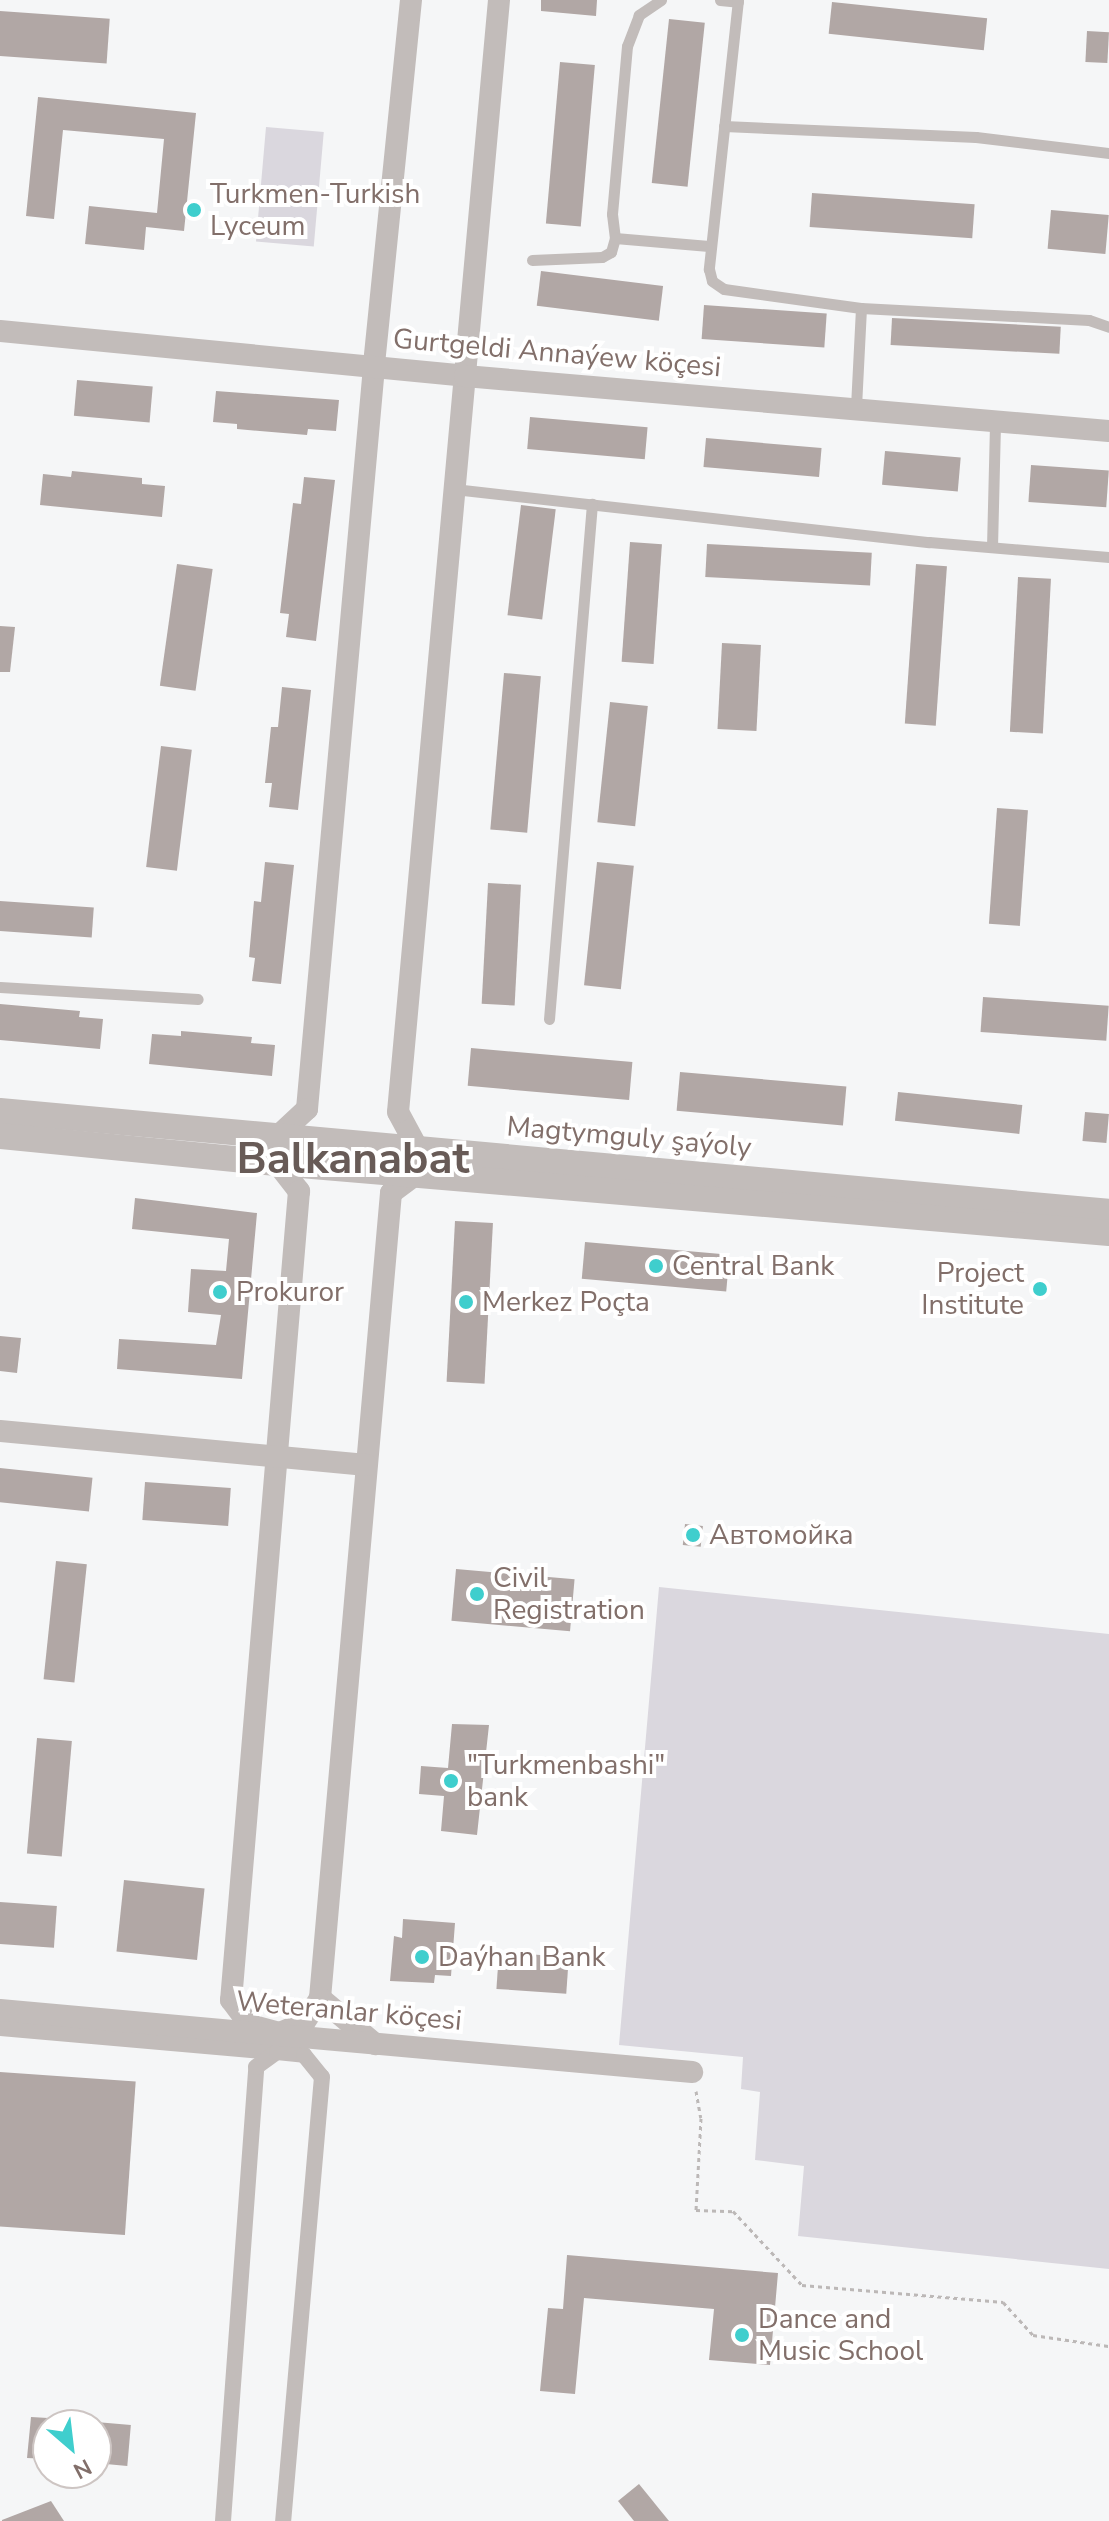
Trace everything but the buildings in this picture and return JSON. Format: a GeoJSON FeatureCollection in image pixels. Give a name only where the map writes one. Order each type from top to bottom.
{"type":"FeatureCollection","features":[{"type":"Feature","properties":{"kind":"street"},"geometry":{"type":"LineString","coordinates":[[190,2027],[221,2015],[231,2000],[299,1191],[277,1163],[278,1136],[307,1109],[374,367],[411,0]]}},
{"type":"Feature","properties":{"kind":"street"},"geometry":{"type":"LineString","coordinates":[[223,2521],[256,2067],[279,2042],[304,2023],[320,1998],[391,1193],[418,1162],[398,1112],[499,0]]}},
{"type":"Feature","properties":{"kind":"street","name":"Gurtgeldi Annaýew köçesi"},"geometry":{"type":"LineString","coordinates":[[0,331],[465,376],[856,407],[995,422],[1108,428]]}},
{"type":"Feature","properties":{"kind":"street","name":"Magtymguly şaýoly"},"geometry":{"type":"LineString","coordinates":[[0,1111],[278,1136],[418,1162],[1109,1233]]}},
{"type":"Feature","properties":{"kind":"street","name":"Magtymguly şaýoly"},"geometry":{"type":"LineString","coordinates":[[0,1136],[277,1163],[418,1162],[1109,1212]]}},
{"type":"Feature","properties":{"kind":"street"},"geometry":{"type":"LineString","coordinates":[[0,1431],[366,1465]]}},
{"type":"Feature","properties":{"kind":"street"},"geometry":{"type":"LineString","coordinates":[[320,1998],[375,2044]]}},
{"type":"Feature","properties":{"kind":"street"},"geometry":{"type":"LineString","coordinates":[[231,2000],[250,2025],[304,2055],[322,2077],[283,2521]]}},
{"type":"Feature","properties":{"kind":"street","name":"Weteranlar köçesi"},"geometry":{"type":"LineString","coordinates":[[0,2010],[190,2027],[279,2042],[375,2044],[692,2072]]}},
{"type":"Feature","properties":{"kind":"street"},"geometry":{"type":"LineString","coordinates":[[0,2028],[279,2042]]}},
{"type":"Feature","properties":{"kind":"lane"},"geometry":{"type":"LineString","coordinates":[[532,260],[602,257],[611,252],[615,238],[612,214],[627,46],[639,15],[661,0]]}},
{"type":"Feature","properties":{"kind":"lane"},"geometry":{"type":"LineString","coordinates":[[720,0],[738,1],[709,246],[712,281],[724,289],[861,308],[1089,320],[1109,327]]}},
{"type":"Feature","properties":{"kind":"lane"},"geometry":{"type":"LineString","coordinates":[[724,126],[976,137],[1109,153]]}},
{"type":"Feature","properties":{"kind":"lane"},"geometry":{"type":"LineString","coordinates":[[615,238],[709,246]]}},
{"type":"Feature","properties":{"kind":"lane"},"geometry":{"type":"LineString","coordinates":[[856,407],[861,308]]}},
{"type":"Feature","properties":{"kind":"lane"},"geometry":{"type":"LineString","coordinates":[[992,547],[995,422]]}},
{"type":"Feature","properties":{"kind":"lane"},"geometry":{"type":"LineString","coordinates":[[454,489],[1109,557]]}},
{"type":"Feature","properties":{"kind":"lane"},"geometry":{"type":"LineString","coordinates":[[549,1019],[592,504]]}},
{"type":"Feature","properties":{"kind":"lane"},"geometry":{"type":"LineString","coordinates":[[0,987],[198,999]]}},
{"type":"Feature","properties":{"kind":"path"},"geometry":{"type":"LineString","coordinates":[[692,2072],[701,2118],[696,2210],[733,2211],[802,2285],[1003,2302],[1033,2335],[1108,2346]]}},
{"type":"Feature","properties":{"kind":"shaded area"},"geometry":{"type":"Polygon","coordinates":[[[266,127],[324,132],[314,247],[256,242],[266,127]]]}},
{"type":"Feature","properties":{"kind":"shaded area"},"geometry":{"type":"Polygon","coordinates":[[[659,1587],[1109,1634],[1109,2269],[798,2236],[804,2166],[755,2160],[760,2092],[741,2089],[743,2057],[619,2045],[659,1587]]]}},
{"type":"Feature","properties":{"kind":"place","name":"Turkmen-Turkish Lyceum"},"geometry":{"type":"Point","coordinates":[194,210]}},
{"type":"Feature","properties":{"kind":"place","name":"Central Bank"},"geometry":{"type":"Point","coordinates":[656,1266]}},
{"type":"Feature","properties":{"kind":"place","name":"Project Institute"},"geometry":{"type":"Point","coordinates":[1040,1289]}},
{"type":"Feature","properties":{"kind":"place","name":"Prokuror"},"geometry":{"type":"Point","coordinates":[220,1292]}},
{"type":"Feature","properties":{"kind":"place","name":"Merkez Poçta"},"geometry":{"type":"Point","coordinates":[466,1302]}},
{"type":"Feature","properties":{"kind":"place","name":"Автомойка"},"geometry":{"type":"Point","coordinates":[693,1535]}},
{"type":"Feature","properties":{"kind":"place","name":"Civil Registration"},"geometry":{"type":"Point","coordinates":[477,1594]}},
{"type":"Feature","properties":{"kind":"place","name":"\"Turkmenbashi\" bank"},"geometry":{"type":"Point","coordinates":[451,1781]}},
{"type":"Feature","properties":{"kind":"place","name":"Daýhan Bank"},"geometry":{"type":"Point","coordinates":[422,1957]}},
{"type":"Feature","properties":{"kind":"place","name":"Dance and Music School"},"geometry":{"type":"Point","coordinates":[742,2335]}},
{"type":"Feature","properties":{"kind":"district","name":"Balkanabat"},"geometry":{"type":"Point","coordinates":[353,1159]}}]}
